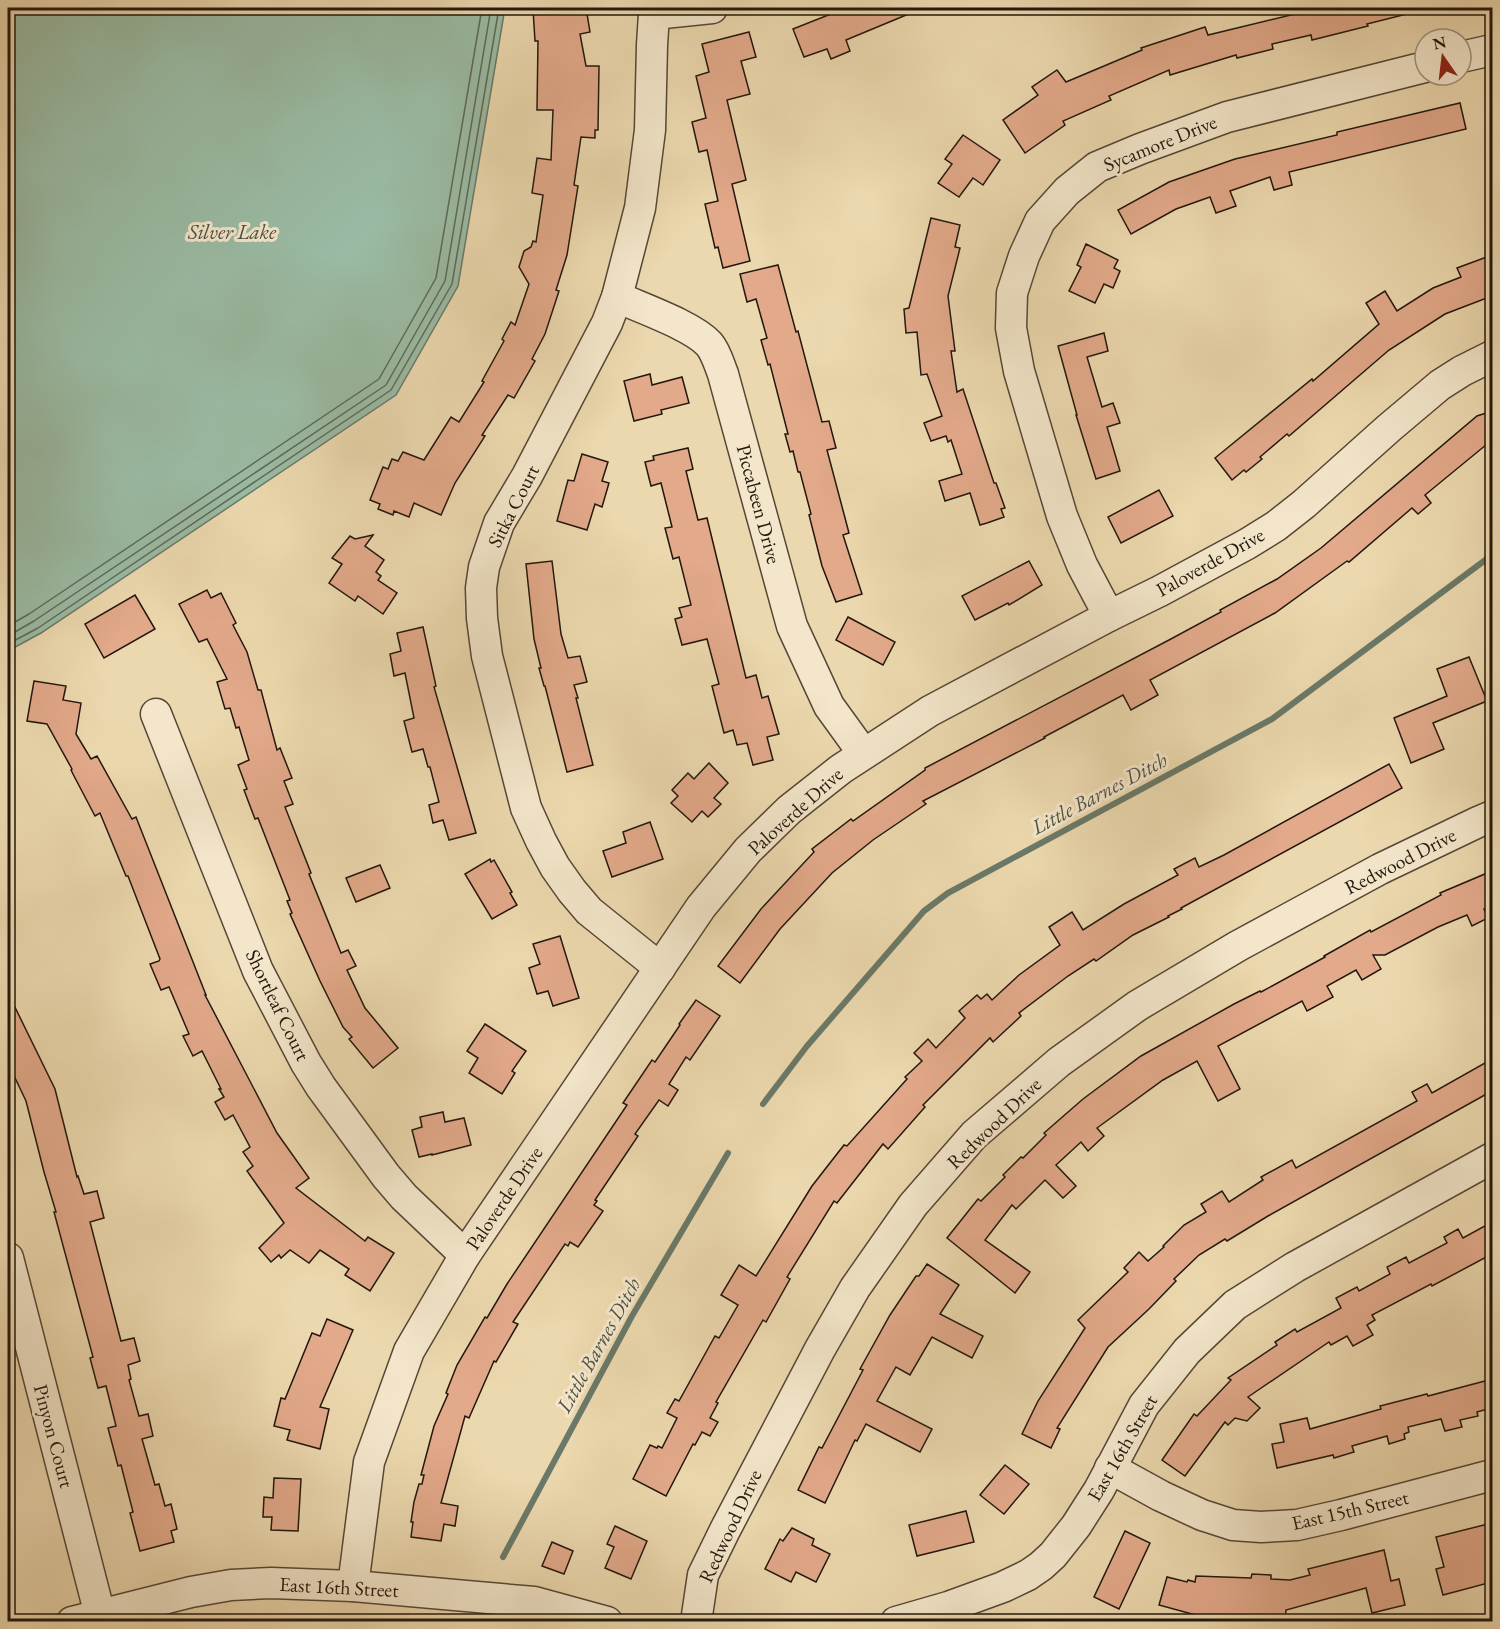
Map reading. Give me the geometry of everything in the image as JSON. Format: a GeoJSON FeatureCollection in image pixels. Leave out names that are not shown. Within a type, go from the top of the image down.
{"type":"FeatureCollection","features":[{"type":"Feature","properties":{"kind":"street"},"geometry":{"type":"LineString","coordinates":[[654,11],[712,8]]}},
{"type":"Feature","properties":{"kind":"street","name":"Sitka Court"},"geometry":{"type":"LineString","coordinates":[[654,11],[650,130],[640,208],[617,297],[607,323],[586,364],[500,523],[484,567],[481,588],[487,656],[526,808],[541,841],[555,867],[589,911],[660,968]]}},
{"type":"Feature","properties":{"kind":"street"},"geometry":{"type":"LineString","coordinates":[[1473,54],[1492,50]]}},
{"type":"Feature","properties":{"kind":"street","name":"Sycamore Drive"},"geometry":{"type":"LineString","coordinates":[[1108,616],[1082,565],[1062,516],[1019,371],[1011,328],[1012,293],[1024,256],[1040,221],[1067,191],[1098,167],[1140,149],[1227,117],[1413,69]]}},
{"type":"Feature","properties":{"kind":"street","name":"Piccabeen Drive"},"geometry":{"type":"LineString","coordinates":[[617,297],[688,329],[702,337],[711,346],[723,374],[792,626],[829,706],[863,753]]}},
{"type":"Feature","properties":{"kind":"street","name":"Paloverde Drive"},"geometry":{"type":"LineString","coordinates":[[353,1586],[369,1462],[409,1351],[465,1255],[701,907],[748,850],[789,810],[863,753],[930,711],[1108,616],[1160,591],[1276,526],[1440,385],[1492,356]]}},
{"type":"Feature","properties":{"kind":"street","name":"Shortleaf Court"},"geometry":{"type":"LineString","coordinates":[[156,714],[258,971],[306,1063],[386,1176],[404,1197],[465,1255]]}},
{"type":"Feature","properties":{"kind":"street","name":"Redwood Drive"},"geometry":{"type":"LineString","coordinates":[[696,1622],[703,1575],[724,1530],[820,1349],[855,1288],[913,1206],[974,1135],[1059,1062],[1137,1006],[1239,946],[1370,875],[1492,816]]}},
{"type":"Feature","properties":{"kind":"street","name":"East 16th Street"},"geometry":{"type":"LineString","coordinates":[[896,1622],[948,1607],[1003,1587],[1041,1566],[1076,1526],[1099,1490],[1144,1405],[1187,1350],[1235,1305],[1295,1267],[1492,1158]]}},
{"type":"Feature","properties":{"kind":"street","name":"Pinyon Court"},"geometry":{"type":"LineString","coordinates":[[8,1258],[86,1618]]}},
{"type":"Feature","properties":{"kind":"street","name":"East 15th Street"},"geometry":{"type":"LineString","coordinates":[[1110,1468],[1202,1515],[1233,1525],[1261,1527],[1297,1525],[1492,1475]]}},
{"type":"Feature","properties":{"kind":"street","name":"East 16th Street"},"geometry":{"type":"LineString","coordinates":[[86,1618],[191,1592],[231,1585],[271,1583],[353,1586],[534,1602],[607,1622]]}},
{"type":"Feature","properties":{"kind":"water","name":"Silver Lake"},"geometry":{"type":"Polygon","coordinates":[[[8,8],[505,8],[458,286],[396,395],[41,633],[8,651],[8,8]]]}},
{"type":"Feature","properties":{"kind":"building"},"geometry":{"type":"Polygon","coordinates":[[[586,8],[590,32],[580,34],[586,66],[599,66],[598,130],[595,130],[595,138],[581,137],[574,185],[578,186],[567,255],[556,290],[559,291],[545,334],[532,359],[535,361],[514,398],[508,395],[482,435],[485,436],[455,483],[441,515],[414,503],[409,517],[394,511],[393,515],[378,509],[380,504],[370,500],[383,467],[388,469],[392,459],[398,461],[403,452],[424,460],[451,417],[459,422],[484,382],[482,381],[504,341],[502,339],[511,322],[515,325],[529,284],[519,267],[524,251],[531,247],[533,241],[536,242],[543,195],[532,193],[537,158],[551,160],[553,110],[537,110],[538,41],[535,41],[533,9],[586,8]]]}},
{"type":"Feature","properties":{"kind":"building"},"geometry":{"type":"Polygon","coordinates":[[[846,8],[923,8],[846,40],[850,51],[831,59],[827,49],[804,57],[793,29],[846,8]]]}},
{"type":"Feature","properties":{"kind":"building"},"geometry":{"type":"Polygon","coordinates":[[[1320,8],[1406,8],[1407,14],[1312,40],[1311,35],[1272,44],[1273,49],[1237,58],[1236,55],[1170,75],[1169,70],[1109,96],[1111,100],[1063,121],[1065,125],[1025,153],[1003,120],[1038,95],[1032,87],[1057,70],[1066,82],[1142,50],[1141,48],[1205,27],[1208,35],[1320,8]]]}},
{"type":"Feature","properties":{"kind":"building"},"geometry":{"type":"Polygon","coordinates":[[[749,32],[756,57],[741,61],[750,94],[727,100],[746,180],[732,184],[750,261],[723,268],[718,247],[715,248],[705,204],[718,201],[707,150],[699,152],[692,122],[706,118],[696,76],[709,72],[702,44],[749,32]]]}},
{"type":"Feature","properties":{"kind":"building"},"geometry":{"type":"Polygon","coordinates":[[[1460,103],[1466,129],[1289,172],[1292,185],[1274,190],[1270,177],[1230,191],[1236,206],[1216,213],[1210,197],[1176,209],[1131,234],[1118,210],[1169,182],[1235,159],[1460,103]]]}},
{"type":"Feature","properties":{"kind":"building"},"geometry":{"type":"Polygon","coordinates":[[[963,135],[1000,160],[983,185],[973,178],[959,197],[938,183],[952,164],[945,159],[963,135]]]}},
{"type":"Feature","properties":{"kind":"building"},"geometry":{"type":"Polygon","coordinates":[[[931,218],[960,225],[955,247],[960,248],[948,296],[955,351],[951,351],[957,392],[963,389],[994,483],[996,483],[1005,508],[1001,509],[1004,517],[980,525],[970,493],[945,501],[939,481],[962,474],[951,440],[948,442],[946,436],[931,441],[924,423],[942,416],[927,374],[921,375],[917,332],[906,333],[904,309],[909,308],[931,218]]]}},
{"type":"Feature","properties":{"kind":"building"},"geometry":{"type":"Polygon","coordinates":[[[1086,244],[1118,260],[1114,268],[1120,271],[1113,288],[1104,284],[1095,303],[1069,291],[1081,267],[1077,265],[1086,244]]]}},
{"type":"Feature","properties":{"kind":"building"},"geometry":{"type":"Polygon","coordinates":[[[1492,255],[1492,296],[1445,314],[1389,350],[1289,436],[1287,434],[1260,457],[1262,459],[1232,480],[1215,458],[1312,379],[1313,381],[1379,324],[1366,303],[1385,291],[1397,311],[1433,288],[1461,277],[1457,268],[1492,255]]]}},
{"type":"Feature","properties":{"kind":"building"},"geometry":{"type":"Polygon","coordinates":[[[778,265],[822,422],[829,421],[836,448],[827,450],[849,533],[843,535],[862,594],[836,602],[822,566],[800,472],[798,472],[793,451],[790,452],[785,434],[788,434],[770,364],[768,365],[761,340],[767,338],[756,299],[747,302],[740,274],[778,265]]]}},
{"type":"Feature","properties":{"kind":"building"},"geometry":{"type":"Polygon","coordinates":[[[1104,333],[1108,351],[1087,357],[1102,407],[1113,403],[1120,423],[1107,427],[1120,471],[1096,479],[1058,346],[1104,333]]]}},
{"type":"Feature","properties":{"kind":"building"},"geometry":{"type":"Polygon","coordinates":[[[650,374],[652,385],[682,377],[689,403],[661,410],[662,414],[634,421],[624,381],[650,374]]]}},
{"type":"Feature","properties":{"kind":"building"},"geometry":{"type":"Polygon","coordinates":[[[1492,411],[1492,440],[1425,495],[1431,503],[1418,514],[1412,508],[1349,562],[1347,561],[1275,613],[1150,680],[1158,695],[1131,710],[1123,695],[923,801],[926,804],[873,840],[832,873],[780,929],[740,983],[718,966],[761,909],[814,852],[812,849],[851,819],[853,821],[925,768],[1169,640],[1277,579],[1321,548],[1477,416],[1492,411]]]}},
{"type":"Feature","properties":{"kind":"building"},"geometry":{"type":"Polygon","coordinates":[[[688,448],[693,469],[686,471],[698,520],[707,518],[746,678],[756,675],[762,698],[768,696],[779,734],[767,737],[773,760],[753,765],[747,743],[737,745],[733,730],[724,733],[712,686],[719,684],[707,639],[682,645],[675,619],[682,617],[679,608],[691,605],[679,557],[673,559],[665,528],[672,527],[661,483],[651,486],[645,462],[654,460],[653,456],[688,448]]]}},
{"type":"Feature","properties":{"kind":"building"},"geometry":{"type":"Polygon","coordinates":[[[582,454],[608,462],[602,481],[609,483],[602,507],[595,504],[587,530],[557,521],[568,480],[574,481],[582,454]]]}},
{"type":"Feature","properties":{"kind":"building"},"geometry":{"type":"Polygon","coordinates":[[[1159,490],[1173,516],[1121,543],[1108,517],[1159,490]]]}},
{"type":"Feature","properties":{"kind":"building"},"geometry":{"type":"Polygon","coordinates":[[[373,535],[365,546],[384,560],[376,572],[381,576],[378,580],[397,593],[383,614],[358,596],[355,601],[329,583],[342,564],[332,558],[350,536],[355,539],[373,535]]]}},
{"type":"Feature","properties":{"kind":"building"},"geometry":{"type":"Polygon","coordinates":[[[552,561],[561,634],[568,658],[580,656],[587,682],[574,685],[593,765],[567,772],[539,668],[541,668],[534,639],[526,564],[552,561]]]}},
{"type":"Feature","properties":{"kind":"building"},"geometry":{"type":"Polygon","coordinates":[[[1029,561],[1042,585],[1009,605],[1008,603],[975,620],[962,596],[1029,561]]]}},
{"type":"Feature","properties":{"kind":"building"},"geometry":{"type":"Polygon","coordinates":[[[207,590],[211,598],[221,593],[236,623],[233,625],[247,652],[258,690],[261,690],[277,750],[280,748],[292,778],[284,781],[293,804],[285,807],[341,953],[348,950],[356,966],[347,970],[365,1008],[398,1048],[373,1068],[349,1039],[352,1037],[343,1027],[290,914],[292,913],[287,901],[290,900],[258,818],[255,819],[244,790],[247,789],[238,765],[249,760],[239,727],[236,728],[230,708],[225,709],[217,682],[227,679],[207,639],[199,642],[179,604],[207,590]]]}},
{"type":"Feature","properties":{"kind":"building"},"geometry":{"type":"Polygon","coordinates":[[[135,595],[155,629],[104,658],[85,624],[135,595]]]}},
{"type":"Feature","properties":{"kind":"building"},"geometry":{"type":"Polygon","coordinates":[[[848,617],[895,642],[883,665],[836,640],[848,617]]]}},
{"type":"Feature","properties":{"kind":"building"},"geometry":{"type":"Polygon","coordinates":[[[423,627],[436,686],[434,687],[476,833],[449,840],[443,820],[433,823],[429,805],[439,802],[423,749],[412,752],[404,721],[414,718],[405,673],[394,676],[390,654],[401,651],[397,633],[423,627]]]}},
{"type":"Feature","properties":{"kind":"building"},"geometry":{"type":"Polygon","coordinates":[[[1469,657],[1487,701],[1433,723],[1444,749],[1411,763],[1394,718],[1447,696],[1437,669],[1469,657]]]}},
{"type":"Feature","properties":{"kind":"building"},"geometry":{"type":"Polygon","coordinates":[[[34,681],[66,686],[63,700],[81,703],[76,734],[91,759],[97,756],[132,819],[136,817],[205,995],[277,1133],[309,1178],[296,1188],[365,1241],[368,1237],[394,1253],[370,1291],[345,1275],[349,1269],[320,1250],[309,1263],[290,1250],[281,1258],[279,1255],[271,1262],[259,1248],[284,1223],[247,1171],[253,1166],[243,1152],[250,1147],[233,1115],[225,1120],[215,1102],[224,1097],[219,1089],[221,1089],[202,1051],[193,1056],[183,1036],[189,1034],[169,987],[161,990],[150,964],[160,959],[128,876],[126,876],[100,813],[95,816],[47,724],[27,721],[34,681]]]}},
{"type":"Feature","properties":{"kind":"building"},"geometry":{"type":"Polygon","coordinates":[[[709,763],[728,783],[714,798],[721,804],[708,817],[702,811],[692,822],[671,803],[678,796],[672,790],[688,773],[694,779],[709,763]]]}},
{"type":"Feature","properties":{"kind":"building"},"geometry":{"type":"Polygon","coordinates":[[[1389,764],[1402,788],[1133,935],[1096,961],[1094,959],[1068,976],[1019,1013],[1021,1016],[993,1042],[990,1038],[923,1105],[925,1107],[888,1149],[883,1144],[837,1203],[834,1201],[787,1277],[790,1279],[766,1322],[763,1320],[716,1402],[718,1403],[710,1418],[718,1422],[710,1436],[702,1432],[695,1445],[693,1444],[666,1496],[633,1479],[650,1445],[662,1448],[677,1418],[667,1413],[675,1399],[679,1401],[715,1336],[719,1338],[738,1305],[721,1295],[739,1265],[756,1276],[812,1186],[844,1145],[847,1146],[907,1079],[905,1077],[922,1061],[914,1053],[928,1039],[936,1048],[965,1018],[959,1011],[977,995],[981,999],[987,994],[992,1000],[1019,975],[1060,945],[1049,927],[1072,912],[1083,930],[1124,904],[1178,875],[1174,869],[1195,858],[1199,867],[1224,855],[1389,764]]]}},
{"type":"Feature","properties":{"kind":"building"},"geometry":{"type":"Polygon","coordinates":[[[650,822],[663,859],[612,877],[603,851],[626,843],[623,832],[650,822]]]}},
{"type":"Feature","properties":{"kind":"building"},"geometry":{"type":"Polygon","coordinates":[[[490,859],[491,862],[494,860],[517,905],[492,919],[465,874],[490,859]]]}},
{"type":"Feature","properties":{"kind":"building"},"geometry":{"type":"Polygon","coordinates":[[[380,865],[390,888],[356,902],[346,878],[380,865]]]}},
{"type":"Feature","properties":{"kind":"building"},"geometry":{"type":"Polygon","coordinates":[[[1492,871],[1492,905],[1484,909],[1488,918],[1472,926],[1467,915],[1438,927],[1385,955],[1373,955],[1381,969],[1362,980],[1356,970],[1327,986],[1333,997],[1307,1011],[1302,1001],[1218,1046],[1240,1089],[1218,1101],[1197,1061],[1163,1080],[1097,1128],[1104,1136],[1088,1151],[1081,1142],[1056,1165],[1076,1186],[1063,1198],[1045,1180],[1016,1209],[1012,1205],[985,1240],[1030,1272],[1015,1293],[947,1238],[978,1199],[981,1201],[1005,1177],[1003,1175],[1046,1135],[1044,1133],[1083,1099],[1141,1056],[1325,957],[1370,930],[1371,932],[1441,895],[1440,893],[1492,871]]]}},
{"type":"Feature","properties":{"kind":"building"},"geometry":{"type":"Polygon","coordinates":[[[560,936],[579,998],[553,1006],[548,991],[537,994],[529,968],[540,964],[533,944],[560,936]]]}},
{"type":"Feature","properties":{"kind":"building"},"geometry":{"type":"Polygon","coordinates":[[[8,993],[55,1089],[77,1177],[84,1194],[97,1191],[104,1218],[90,1222],[121,1341],[134,1338],[140,1361],[128,1365],[131,1379],[129,1380],[139,1416],[148,1414],[153,1436],[142,1439],[155,1485],[159,1484],[165,1506],[171,1504],[177,1529],[171,1531],[174,1542],[140,1551],[121,1465],[118,1466],[108,1428],[116,1426],[106,1386],[98,1388],[90,1358],[93,1357],[26,1101],[8,1063],[8,993]]]}},
{"type":"Feature","properties":{"kind":"building"},"geometry":{"type":"Polygon","coordinates":[[[696,1000],[720,1016],[690,1060],[686,1057],[669,1084],[678,1090],[668,1106],[659,1100],[635,1134],[638,1136],[595,1200],[597,1201],[594,1205],[603,1211],[578,1247],[570,1242],[568,1246],[565,1244],[513,1322],[518,1324],[496,1362],[494,1361],[469,1418],[465,1416],[441,1503],[458,1506],[455,1526],[444,1524],[441,1541],[411,1537],[414,1502],[419,1484],[422,1484],[424,1475],[421,1475],[434,1426],[448,1394],[446,1393],[457,1365],[485,1317],[487,1318],[507,1284],[627,1105],[623,1103],[652,1060],[655,1062],[696,1000]]]}},
{"type":"Feature","properties":{"kind":"building"},"geometry":{"type":"Polygon","coordinates":[[[485,1024],[526,1051],[512,1071],[515,1073],[502,1094],[469,1073],[478,1058],[467,1051],[485,1024]]]}},
{"type":"Feature","properties":{"kind":"building"},"geometry":{"type":"Polygon","coordinates":[[[1492,1059],[1492,1091],[1199,1255],[1174,1279],[1176,1281],[1149,1309],[1108,1347],[1057,1428],[1060,1429],[1051,1448],[1022,1434],[1038,1401],[1085,1328],[1078,1320],[1128,1272],[1124,1268],[1139,1252],[1148,1261],[1184,1225],[1206,1212],[1201,1204],[1222,1191],[1229,1202],[1263,1180],[1261,1177],[1292,1160],[1296,1168],[1417,1101],[1412,1092],[1427,1084],[1432,1093],[1492,1059]]]}},
{"type":"Feature","properties":{"kind":"building"},"geometry":{"type":"Polygon","coordinates":[[[443,1112],[445,1122],[464,1118],[471,1145],[419,1157],[412,1130],[422,1127],[420,1117],[443,1112]]]}},
{"type":"Feature","properties":{"kind":"building"},"geometry":{"type":"Polygon","coordinates":[[[1492,1222],[1492,1254],[1372,1315],[1375,1320],[1367,1325],[1373,1335],[1353,1346],[1347,1336],[1331,1345],[1329,1342],[1248,1397],[1260,1408],[1247,1421],[1235,1418],[1228,1425],[1225,1422],[1185,1476],[1162,1460],[1194,1414],[1197,1416],[1231,1380],[1228,1378],[1277,1345],[1275,1342],[1295,1329],[1297,1332],[1341,1308],[1336,1298],[1357,1287],[1359,1291],[1390,1274],[1387,1267],[1406,1257],[1409,1263],[1447,1243],[1444,1237],[1458,1229],[1463,1238],[1492,1222]]]}},
{"type":"Feature","properties":{"kind":"building"},"geometry":{"type":"Polygon","coordinates":[[[927,1264],[959,1285],[940,1314],[983,1336],[972,1358],[932,1337],[910,1375],[896,1367],[877,1401],[932,1429],[920,1452],[866,1424],[857,1441],[855,1440],[825,1503],[798,1490],[890,1315],[916,1276],[919,1276],[927,1264]]]}},
{"type":"Feature","properties":{"kind":"building"},"geometry":{"type":"Polygon","coordinates":[[[327,1319],[353,1330],[320,1407],[329,1409],[320,1449],[287,1440],[290,1430],[274,1426],[281,1398],[285,1399],[312,1333],[320,1336],[327,1319]]]}},
{"type":"Feature","properties":{"kind":"building"},"geometry":{"type":"Polygon","coordinates":[[[1485,1381],[1491,1408],[1477,1412],[1478,1416],[1460,1420],[1462,1427],[1445,1431],[1441,1419],[1408,1427],[1409,1432],[1404,1434],[1405,1439],[1389,1444],[1387,1436],[1352,1446],[1354,1452],[1334,1458],[1333,1455],[1277,1468],[1272,1444],[1284,1442],[1280,1424],[1307,1418],[1310,1429],[1381,1409],[1380,1406],[1485,1381]]]}},
{"type":"Feature","properties":{"kind":"building"},"geometry":{"type":"Polygon","coordinates":[[[1005,1465],[1029,1484],[1004,1514],[980,1495],[1005,1465]]]}},
{"type":"Feature","properties":{"kind":"building"},"geometry":{"type":"Polygon","coordinates":[[[274,1478],[301,1479],[298,1531],[271,1530],[272,1517],[263,1517],[264,1497],[273,1498],[274,1478]]]}},
{"type":"Feature","properties":{"kind":"building"},"geometry":{"type":"Polygon","coordinates":[[[966,1511],[974,1542],[917,1556],[909,1525],[966,1511]]]}},
{"type":"Feature","properties":{"kind":"building"},"geometry":{"type":"Polygon","coordinates":[[[1492,1523],[1492,1582],[1443,1595],[1436,1569],[1444,1567],[1436,1537],[1492,1523]]]}},
{"type":"Feature","properties":{"kind":"building"},"geometry":{"type":"Polygon","coordinates":[[[615,1526],[647,1541],[631,1579],[605,1568],[614,1547],[607,1544],[615,1526]]]}},
{"type":"Feature","properties":{"kind":"building"},"geometry":{"type":"Polygon","coordinates":[[[792,1528],[814,1539],[812,1545],[830,1554],[816,1582],[796,1572],[791,1582],[765,1569],[780,1539],[783,1541],[792,1528]]]}},
{"type":"Feature","properties":{"kind":"building"},"geometry":{"type":"Polygon","coordinates":[[[1125,1531],[1150,1543],[1119,1609],[1094,1597],[1125,1531]]]}},
{"type":"Feature","properties":{"kind":"building"},"geometry":{"type":"Polygon","coordinates":[[[552,1542],[573,1551],[564,1574],[542,1566],[552,1542]]]}},
{"type":"Feature","properties":{"kind":"building"},"geometry":{"type":"Polygon","coordinates":[[[1384,1550],[1391,1581],[1399,1579],[1405,1605],[1372,1613],[1366,1588],[1286,1610],[1285,1622],[1221,1622],[1159,1605],[1167,1577],[1195,1582],[1196,1576],[1251,1578],[1252,1574],[1271,1575],[1271,1579],[1290,1580],[1310,1575],[1308,1569],[1384,1550]]]}},
{"type":"Feature","properties":{"kind":"waterway","name":"Little Barnes Ditch"},"geometry":{"type":"LineString","coordinates":[[763,1104],[807,1046],[924,911],[948,893],[1272,719],[1492,555]]}},
{"type":"Feature","properties":{"kind":"waterway","name":"Little Barnes Ditch"},"geometry":{"type":"LineString","coordinates":[[503,1557],[632,1316],[728,1153]]}}]}
